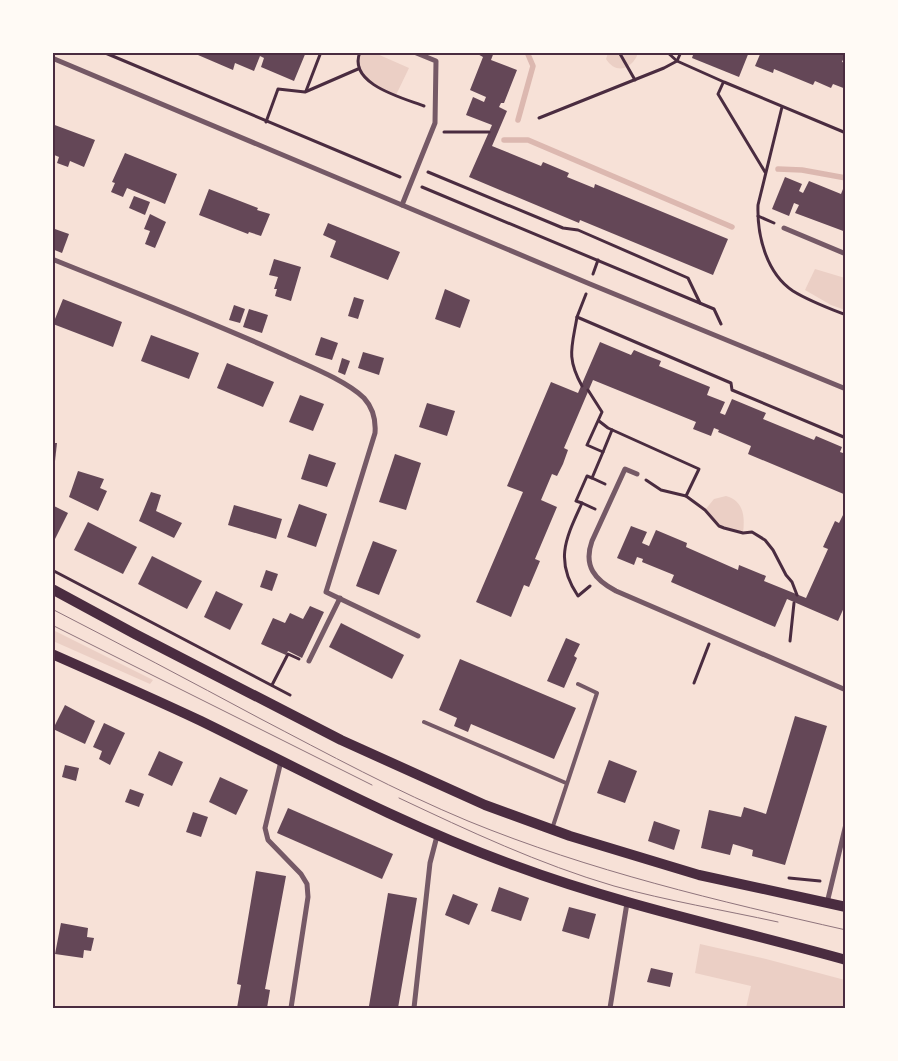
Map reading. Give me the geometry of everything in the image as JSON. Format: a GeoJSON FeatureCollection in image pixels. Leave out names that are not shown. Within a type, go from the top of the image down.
{"type":"FeatureCollection","features":[{"type":"Feature","properties":{"kind":"main road"},"geometry":{"type":"LineString","coordinates":[[52,589],[134,634],[350,744],[485,805],[552,829],[700,875],[846,907]]}},
{"type":"Feature","properties":{"kind":"main road"},"geometry":{"type":"LineString","coordinates":[[52,654],[200,721],[437,836],[516,867],[627,903],[846,960]]}},
{"type":"Feature","properties":{"kind":"street"},"geometry":{"type":"LineString","coordinates":[[402,205],[435,122],[436,61],[414,52]]}},
{"type":"Feature","properties":{"kind":"street"},"geometry":{"type":"LineString","coordinates":[[52,58],[590,284],[846,389]]}},
{"type":"Feature","properties":{"kind":"street"},"geometry":{"type":"LineString","coordinates":[[784,228],[846,254]]}},
{"type":"Feature","properties":{"kind":"street"},"geometry":{"type":"LineString","coordinates":[[52,259],[247,338],[346,385],[365,399],[372,412],[375,433],[326,592],[418,636]]}},
{"type":"Feature","properties":{"kind":"street"},"geometry":{"type":"LineString","coordinates":[[637,474],[625,469],[589,549],[590,565],[598,580],[616,591],[846,690]]}},
{"type":"Feature","properties":{"kind":"street"},"geometry":{"type":"LineString","coordinates":[[309,661],[340,598]]}},
{"type":"Feature","properties":{"kind":"street"},"geometry":{"type":"LineString","coordinates":[[281,761],[265,828],[268,840],[301,874],[307,884],[308,897],[291,1008]]}},
{"type":"Feature","properties":{"kind":"street"},"geometry":{"type":"LineString","coordinates":[[827,904],[846,824]]}},
{"type":"Feature","properties":{"kind":"street"},"geometry":{"type":"LineString","coordinates":[[414,1008],[430,863],[437,836]]}},
{"type":"Feature","properties":{"kind":"street"},"geometry":{"type":"LineString","coordinates":[[610,1008],[627,903]]}},
{"type":"Feature","properties":{"kind":"lane"},"geometry":{"type":"LineString","coordinates":[[552,829],[597,692],[578,684]]}},
{"type":"Feature","properties":{"kind":"lane"},"geometry":{"type":"LineString","coordinates":[[424,722],[566,783]]}},
{"type":"Feature","properties":{"kind":"path"},"geometry":{"type":"LineString","coordinates":[[103,52],[714,309],[728,341]]}},
{"type":"Feature","properties":{"kind":"path"},"geometry":{"type":"LineString","coordinates":[[305,92],[322,52]]}},
{"type":"Feature","properties":{"kind":"path"},"geometry":{"type":"LineString","coordinates":[[360,52],[358,69],[363,77],[372,84],[435,111]]}},
{"type":"Feature","properties":{"kind":"path"},"geometry":{"type":"LineString","coordinates":[[619,52],[635,80]]}},
{"type":"Feature","properties":{"kind":"path"},"geometry":{"type":"LineString","coordinates":[[667,52],[677,61],[846,133]]}},
{"type":"Feature","properties":{"kind":"path"},"geometry":{"type":"LineString","coordinates":[[539,118],[635,80],[677,61],[681,52]]}},
{"type":"Feature","properties":{"kind":"path"},"geometry":{"type":"LineString","coordinates":[[266,122],[278,89],[305,92],[358,69]]}},
{"type":"Feature","properties":{"kind":"path"},"geometry":{"type":"LineString","coordinates":[[724,82],[718,94],[766,173]]}},
{"type":"Feature","properties":{"kind":"path"},"geometry":{"type":"LineString","coordinates":[[782,107],[758,205],[760,233],[767,256],[774,270],[793,291],[846,315]]}},
{"type":"Feature","properties":{"kind":"path"},"geometry":{"type":"LineString","coordinates":[[431,132],[489,132]]}},
{"type":"Feature","properties":{"kind":"path"},"geometry":{"type":"LineString","coordinates":[[417,167],[562,228],[578,230],[688,278],[701,303]]}},
{"type":"Feature","properties":{"kind":"path"},"geometry":{"type":"LineString","coordinates":[[758,216],[784,228]]}},
{"type":"Feature","properties":{"kind":"path"},"geometry":{"type":"LineString","coordinates":[[582,386],[572,366],[571,357],[578,317],[590,284]]}},
{"type":"Feature","properties":{"kind":"path"},"geometry":{"type":"LineString","coordinates":[[578,317],[731,383],[732,390],[846,438]]}},
{"type":"Feature","properties":{"kind":"path"},"geometry":{"type":"LineString","coordinates":[[588,390],[602,412],[587,445],[603,452]]}},
{"type":"Feature","properties":{"kind":"path"},"geometry":{"type":"LineString","coordinates":[[598,421],[612,430],[699,469],[686,496]]}},
{"type":"Feature","properties":{"kind":"path"},"geometry":{"type":"LineString","coordinates":[[598,580],[578,596],[566,571],[565,542],[582,503],[576,501],[587,476],[592,478],[612,430]]}},
{"type":"Feature","properties":{"kind":"path"},"geometry":{"type":"LineString","coordinates":[[637,474],[661,490],[686,496],[705,510],[719,526],[737,532],[752,532],[765,540],[773,550],[786,576],[792,582],[797,594]]}},
{"type":"Feature","properties":{"kind":"path"},"geometry":{"type":"LineString","coordinates":[[52,570],[297,699]]}},
{"type":"Feature","properties":{"kind":"path"},"geometry":{"type":"LineString","coordinates":[[790,641],[794,603]]}},
{"type":"Feature","properties":{"kind":"path"},"geometry":{"type":"LineString","coordinates":[[694,683],[714,633]]}},
{"type":"Feature","properties":{"kind":"path"},"geometry":{"type":"LineString","coordinates":[[272,685],[288,654],[308,664],[309,661]]}},
{"type":"Feature","properties":{"kind":"path"},"geometry":{"type":"LineString","coordinates":[[788,878],[832,882]]}},
{"type":"Feature","properties":{"kind":"shaded area"},"geometry":{"type":"Polygon","coordinates":[[[360,52],[375,53],[409,68],[396,95],[368,82],[364,78],[358,66],[360,52]]]}},
{"type":"Feature","properties":{"kind":"shaded area"},"geometry":{"type":"Polygon","coordinates":[[[608,53],[636,53],[637,56],[630,65],[618,68],[610,64],[606,59],[608,53]]]}},
{"type":"Feature","properties":{"kind":"shaded area"},"geometry":{"type":"Polygon","coordinates":[[[815,269],[845,278],[845,310],[831,305],[805,290],[815,269]]]}},
{"type":"Feature","properties":{"kind":"shaded area"},"geometry":{"type":"Polygon","coordinates":[[[726,496],[737,502],[742,510],[744,521],[743,533],[724,528],[705,510],[714,499],[726,496]]]}},
{"type":"Feature","properties":{"kind":"shaded area"},"geometry":{"type":"Polygon","coordinates":[[[53,630],[153,680],[150,684],[53,641],[53,630]]]}},
{"type":"Feature","properties":{"kind":"shaded area"},"geometry":{"type":"Polygon","coordinates":[[[700,944],[845,980],[845,1008],[746,1008],[751,986],[695,973],[700,944]]]}},
{"type":"Feature","properties":{"kind":"building"},"geometry":{"type":"Polygon","coordinates":[[[191,52],[306,52],[294,81],[261,67],[264,58],[260,56],[254,71],[235,63],[233,70],[191,52]]]}},
{"type":"Feature","properties":{"kind":"building"},"geometry":{"type":"Polygon","coordinates":[[[474,52],[494,52],[491,60],[517,70],[504,103],[501,103],[499,107],[507,111],[492,146],[541,166],[543,162],[569,173],[567,177],[594,188],[595,184],[728,239],[713,275],[580,220],[579,223],[469,177],[492,125],[466,115],[473,97],[484,102],[486,97],[470,90],[483,57],[474,52]]]}},
{"type":"Feature","properties":{"kind":"building"},"geometry":{"type":"Polygon","coordinates":[[[694,52],[749,52],[739,77],[692,58],[694,52]]]}},
{"type":"Feature","properties":{"kind":"building"},"geometry":{"type":"Polygon","coordinates":[[[761,52],[839,52],[845,55],[842,62],[846,63],[846,89],[833,84],[831,88],[815,81],[813,85],[774,69],[773,73],[755,66],[761,52]]]}},
{"type":"Feature","properties":{"kind":"building"},"geometry":{"type":"Polygon","coordinates":[[[52,124],[95,140],[84,167],[70,161],[68,167],[57,163],[59,157],[52,154],[52,124]]]}},
{"type":"Feature","properties":{"kind":"building"},"geometry":{"type":"Polygon","coordinates":[[[125,153],[177,174],[165,204],[127,188],[123,197],[111,192],[115,183],[112,182],[125,153]]]}},
{"type":"Feature","properties":{"kind":"building"},"geometry":{"type":"Polygon","coordinates":[[[785,177],[802,184],[799,191],[803,193],[809,181],[841,194],[843,189],[846,190],[846,232],[795,213],[799,205],[794,203],[789,216],[772,209],[785,177]]]}},
{"type":"Feature","properties":{"kind":"building"},"geometry":{"type":"Polygon","coordinates":[[[209,189],[270,214],[261,236],[249,232],[248,234],[199,215],[209,189]]]}},
{"type":"Feature","properties":{"kind":"building"},"geometry":{"type":"Polygon","coordinates":[[[134,196],[150,202],[145,215],[129,208],[134,196]]]}},
{"type":"Feature","properties":{"kind":"building"},"geometry":{"type":"Polygon","coordinates":[[[150,214],[166,222],[155,248],[145,244],[150,231],[144,229],[150,214]]]}},
{"type":"Feature","properties":{"kind":"building"},"geometry":{"type":"Polygon","coordinates":[[[328,223],[400,252],[388,280],[330,257],[336,241],[323,235],[328,223]]]}},
{"type":"Feature","properties":{"kind":"building"},"geometry":{"type":"Polygon","coordinates":[[[52,228],[69,234],[62,253],[52,249],[52,228]]]}},
{"type":"Feature","properties":{"kind":"building"},"geometry":{"type":"Polygon","coordinates":[[[274,259],[301,267],[291,301],[275,296],[277,289],[274,289],[278,277],[269,275],[274,259]]]}},
{"type":"Feature","properties":{"kind":"building"},"geometry":{"type":"Polygon","coordinates":[[[445,289],[470,300],[460,328],[435,319],[445,289]]]}},
{"type":"Feature","properties":{"kind":"building"},"geometry":{"type":"Polygon","coordinates":[[[354,297],[364,300],[358,319],[348,316],[354,297]]]}},
{"type":"Feature","properties":{"kind":"building"},"geometry":{"type":"Polygon","coordinates":[[[63,299],[122,322],[113,347],[53,324],[63,299]]]}},
{"type":"Feature","properties":{"kind":"building"},"geometry":{"type":"Polygon","coordinates":[[[234,305],[245,309],[240,323],[229,320],[234,305]]]}},
{"type":"Feature","properties":{"kind":"building"},"geometry":{"type":"Polygon","coordinates":[[[249,309],[268,315],[262,333],[243,327],[249,309]]]}},
{"type":"Feature","properties":{"kind":"building"},"geometry":{"type":"Polygon","coordinates":[[[151,335],[199,353],[189,379],[141,361],[151,335]]]}},
{"type":"Feature","properties":{"kind":"building"},"geometry":{"type":"Polygon","coordinates":[[[321,337],[338,343],[332,360],[315,355],[321,337]]]}},
{"type":"Feature","properties":{"kind":"building"},"geometry":{"type":"Polygon","coordinates":[[[600,342],[631,355],[634,350],[661,361],[659,366],[710,387],[707,395],[725,402],[720,413],[725,415],[732,399],[766,413],[763,419],[814,440],[816,436],[842,447],[840,452],[846,454],[846,495],[748,454],[751,446],[718,432],[719,430],[714,428],[711,436],[693,429],[696,422],[593,380],[564,448],[568,450],[563,464],[557,476],[552,474],[541,500],[557,507],[535,559],[540,561],[529,587],[524,585],[511,617],[476,602],[523,492],[507,486],[551,382],[578,393],[600,342]]]}},
{"type":"Feature","properties":{"kind":"building"},"geometry":{"type":"Polygon","coordinates":[[[363,352],[384,358],[379,375],[358,368],[363,352]]]}},
{"type":"Feature","properties":{"kind":"building"},"geometry":{"type":"Polygon","coordinates":[[[342,358],[350,361],[345,375],[338,372],[342,358]]]}},
{"type":"Feature","properties":{"kind":"building"},"geometry":{"type":"Polygon","coordinates":[[[227,363],[274,382],[263,407],[217,388],[227,363]]]}},
{"type":"Feature","properties":{"kind":"building"},"geometry":{"type":"Polygon","coordinates":[[[300,395],[324,404],[313,431],[289,422],[300,395]]]}},
{"type":"Feature","properties":{"kind":"building"},"geometry":{"type":"Polygon","coordinates":[[[427,403],[455,411],[447,436],[419,427],[427,403]]]}},
{"type":"Feature","properties":{"kind":"building"},"geometry":{"type":"Polygon","coordinates":[[[52,443],[57,443],[55,461],[52,461],[52,443]]]}},
{"type":"Feature","properties":{"kind":"building"},"geometry":{"type":"Polygon","coordinates":[[[309,454],[336,463],[327,487],[301,479],[309,454]]]}},
{"type":"Feature","properties":{"kind":"building"},"geometry":{"type":"Polygon","coordinates":[[[395,454],[421,463],[406,510],[379,502],[395,454]]]}},
{"type":"Feature","properties":{"kind":"building"},"geometry":{"type":"Polygon","coordinates":[[[78,471],[104,479],[100,488],[107,491],[98,511],[69,497],[78,471]]]}},
{"type":"Feature","properties":{"kind":"building"},"geometry":{"type":"Polygon","coordinates":[[[151,492],[161,495],[156,511],[182,523],[174,538],[139,521],[151,492]]]}},
{"type":"Feature","properties":{"kind":"building"},"geometry":{"type":"Polygon","coordinates":[[[299,504],[327,514],[316,547],[287,537],[299,504]]]}},
{"type":"Feature","properties":{"kind":"building"},"geometry":{"type":"Polygon","coordinates":[[[52,505],[68,513],[54,541],[52,540],[52,505]]]}},
{"type":"Feature","properties":{"kind":"building"},"geometry":{"type":"Polygon","coordinates":[[[234,505],[282,519],[276,539],[228,525],[234,505]]]}},
{"type":"Feature","properties":{"kind":"building"},"geometry":{"type":"Polygon","coordinates":[[[846,509],[846,603],[838,621],[787,599],[775,627],[671,582],[674,575],[642,562],[643,559],[637,557],[634,565],[617,558],[631,526],[647,532],[642,543],[649,546],[656,530],[687,543],[686,547],[738,570],[739,565],[766,576],[764,581],[806,598],[828,549],[823,547],[835,521],[839,523],[846,509]]]}},
{"type":"Feature","properties":{"kind":"building"},"geometry":{"type":"Polygon","coordinates":[[[88,522],[137,547],[123,574],[74,550],[88,522]]]}},
{"type":"Feature","properties":{"kind":"building"},"geometry":{"type":"Polygon","coordinates":[[[373,541],[397,550],[379,595],[356,586],[373,541]]]}},
{"type":"Feature","properties":{"kind":"building"},"geometry":{"type":"Polygon","coordinates":[[[152,556],[202,581],[187,609],[138,584],[152,556]]]}},
{"type":"Feature","properties":{"kind":"building"},"geometry":{"type":"Polygon","coordinates":[[[266,570],[278,574],[272,591],[260,587],[266,570]]]}},
{"type":"Feature","properties":{"kind":"building"},"geometry":{"type":"Polygon","coordinates":[[[216,591],[243,604],[230,630],[204,617],[216,591]]]}},
{"type":"Feature","properties":{"kind":"building"},"geometry":{"type":"Polygon","coordinates":[[[310,606],[324,612],[302,658],[288,651],[286,655],[261,644],[273,618],[285,623],[290,613],[303,619],[310,606]]]}},
{"type":"Feature","properties":{"kind":"building"},"geometry":{"type":"Polygon","coordinates":[[[341,623],[404,655],[392,679],[329,647],[341,623]]]}},
{"type":"Feature","properties":{"kind":"building"},"geometry":{"type":"Polygon","coordinates":[[[566,638],[580,644],[574,656],[577,658],[564,688],[547,681],[566,638]]]}},
{"type":"Feature","properties":{"kind":"building"},"geometry":{"type":"Polygon","coordinates":[[[460,659],[576,708],[554,759],[471,724],[468,732],[454,726],[457,718],[439,710],[460,659]]]}},
{"type":"Feature","properties":{"kind":"building"},"geometry":{"type":"Polygon","coordinates":[[[65,705],[95,721],[85,744],[53,729],[65,705]]]}},
{"type":"Feature","properties":{"kind":"building"},"geometry":{"type":"Polygon","coordinates":[[[795,716],[827,726],[785,865],[752,856],[753,850],[733,844],[730,855],[701,848],[709,810],[741,817],[744,807],[766,814],[795,716]]]}},
{"type":"Feature","properties":{"kind":"building"},"geometry":{"type":"Polygon","coordinates":[[[104,723],[125,733],[110,765],[99,759],[102,751],[93,747],[104,723]]]}},
{"type":"Feature","properties":{"kind":"building"},"geometry":{"type":"Polygon","coordinates":[[[159,751],[183,762],[172,786],[148,775],[159,751]]]}},
{"type":"Feature","properties":{"kind":"building"},"geometry":{"type":"Polygon","coordinates":[[[609,760],[637,771],[625,803],[597,793],[609,760]]]}},
{"type":"Feature","properties":{"kind":"building"},"geometry":{"type":"Polygon","coordinates":[[[65,765],[79,768],[76,781],[62,777],[65,765]]]}},
{"type":"Feature","properties":{"kind":"building"},"geometry":{"type":"Polygon","coordinates":[[[220,777],[248,790],[236,815],[209,802],[220,777]]]}},
{"type":"Feature","properties":{"kind":"building"},"geometry":{"type":"Polygon","coordinates":[[[130,789],[144,794],[139,807],[125,802],[130,789]]]}},
{"type":"Feature","properties":{"kind":"building"},"geometry":{"type":"Polygon","coordinates":[[[288,808],[393,854],[382,879],[277,833],[288,808]]]}},
{"type":"Feature","properties":{"kind":"building"},"geometry":{"type":"Polygon","coordinates":[[[193,812],[208,817],[201,837],[186,832],[193,812]]]}},
{"type":"Feature","properties":{"kind":"building"},"geometry":{"type":"Polygon","coordinates":[[[654,821],[680,830],[674,850],[648,841],[654,821]]]}},
{"type":"Feature","properties":{"kind":"building"},"geometry":{"type":"Polygon","coordinates":[[[256,871],[286,876],[265,989],[270,990],[267,1008],[237,1008],[241,985],[237,984],[256,871]]]}},
{"type":"Feature","properties":{"kind":"building"},"geometry":{"type":"Polygon","coordinates":[[[499,887],[529,898],[521,921],[491,911],[499,887]]]}},
{"type":"Feature","properties":{"kind":"building"},"geometry":{"type":"Polygon","coordinates":[[[388,893],[417,898],[398,1008],[364,1008],[364,1006],[369,1006],[388,893]]]}},
{"type":"Feature","properties":{"kind":"building"},"geometry":{"type":"Polygon","coordinates":[[[453,894],[478,904],[469,925],[445,915],[453,894]]]}},
{"type":"Feature","properties":{"kind":"building"},"geometry":{"type":"Polygon","coordinates":[[[569,907],[596,914],[589,939],[562,931],[569,907]]]}},
{"type":"Feature","properties":{"kind":"building"},"geometry":{"type":"Polygon","coordinates":[[[61,923],[88,928],[87,937],[94,938],[91,951],[84,950],[83,958],[55,954],[61,923]]]}},
{"type":"Feature","properties":{"kind":"building"},"geometry":{"type":"Polygon","coordinates":[[[651,968],[673,973],[670,987],[647,982],[651,968]]]}},
{"type":"Feature","properties":{"kind":"waterway"},"geometry":{"type":"LineString","coordinates":[[518,120],[533,66],[527,52]]}},
{"type":"Feature","properties":{"kind":"waterway"},"geometry":{"type":"LineString","coordinates":[[504,140],[528,140],[732,227]]}},
{"type":"Feature","properties":{"kind":"waterway"},"geometry":{"type":"LineString","coordinates":[[778,169],[802,170],[846,178]]}},
{"type":"Feature","properties":{"kind":"tram line"},"geometry":{"type":"LineString","coordinates":[[52,609],[362,772],[468,821],[514,839],[607,870],[702,896],[846,930]]}},
{"type":"Feature","properties":{"kind":"tram line"},"geometry":{"type":"LineString","coordinates":[[52,625],[372,785]]}},
{"type":"Feature","properties":{"kind":"tram line"},"geometry":{"type":"LineString","coordinates":[[399,798],[505,846],[586,877],[655,896],[778,922]]}}]}
